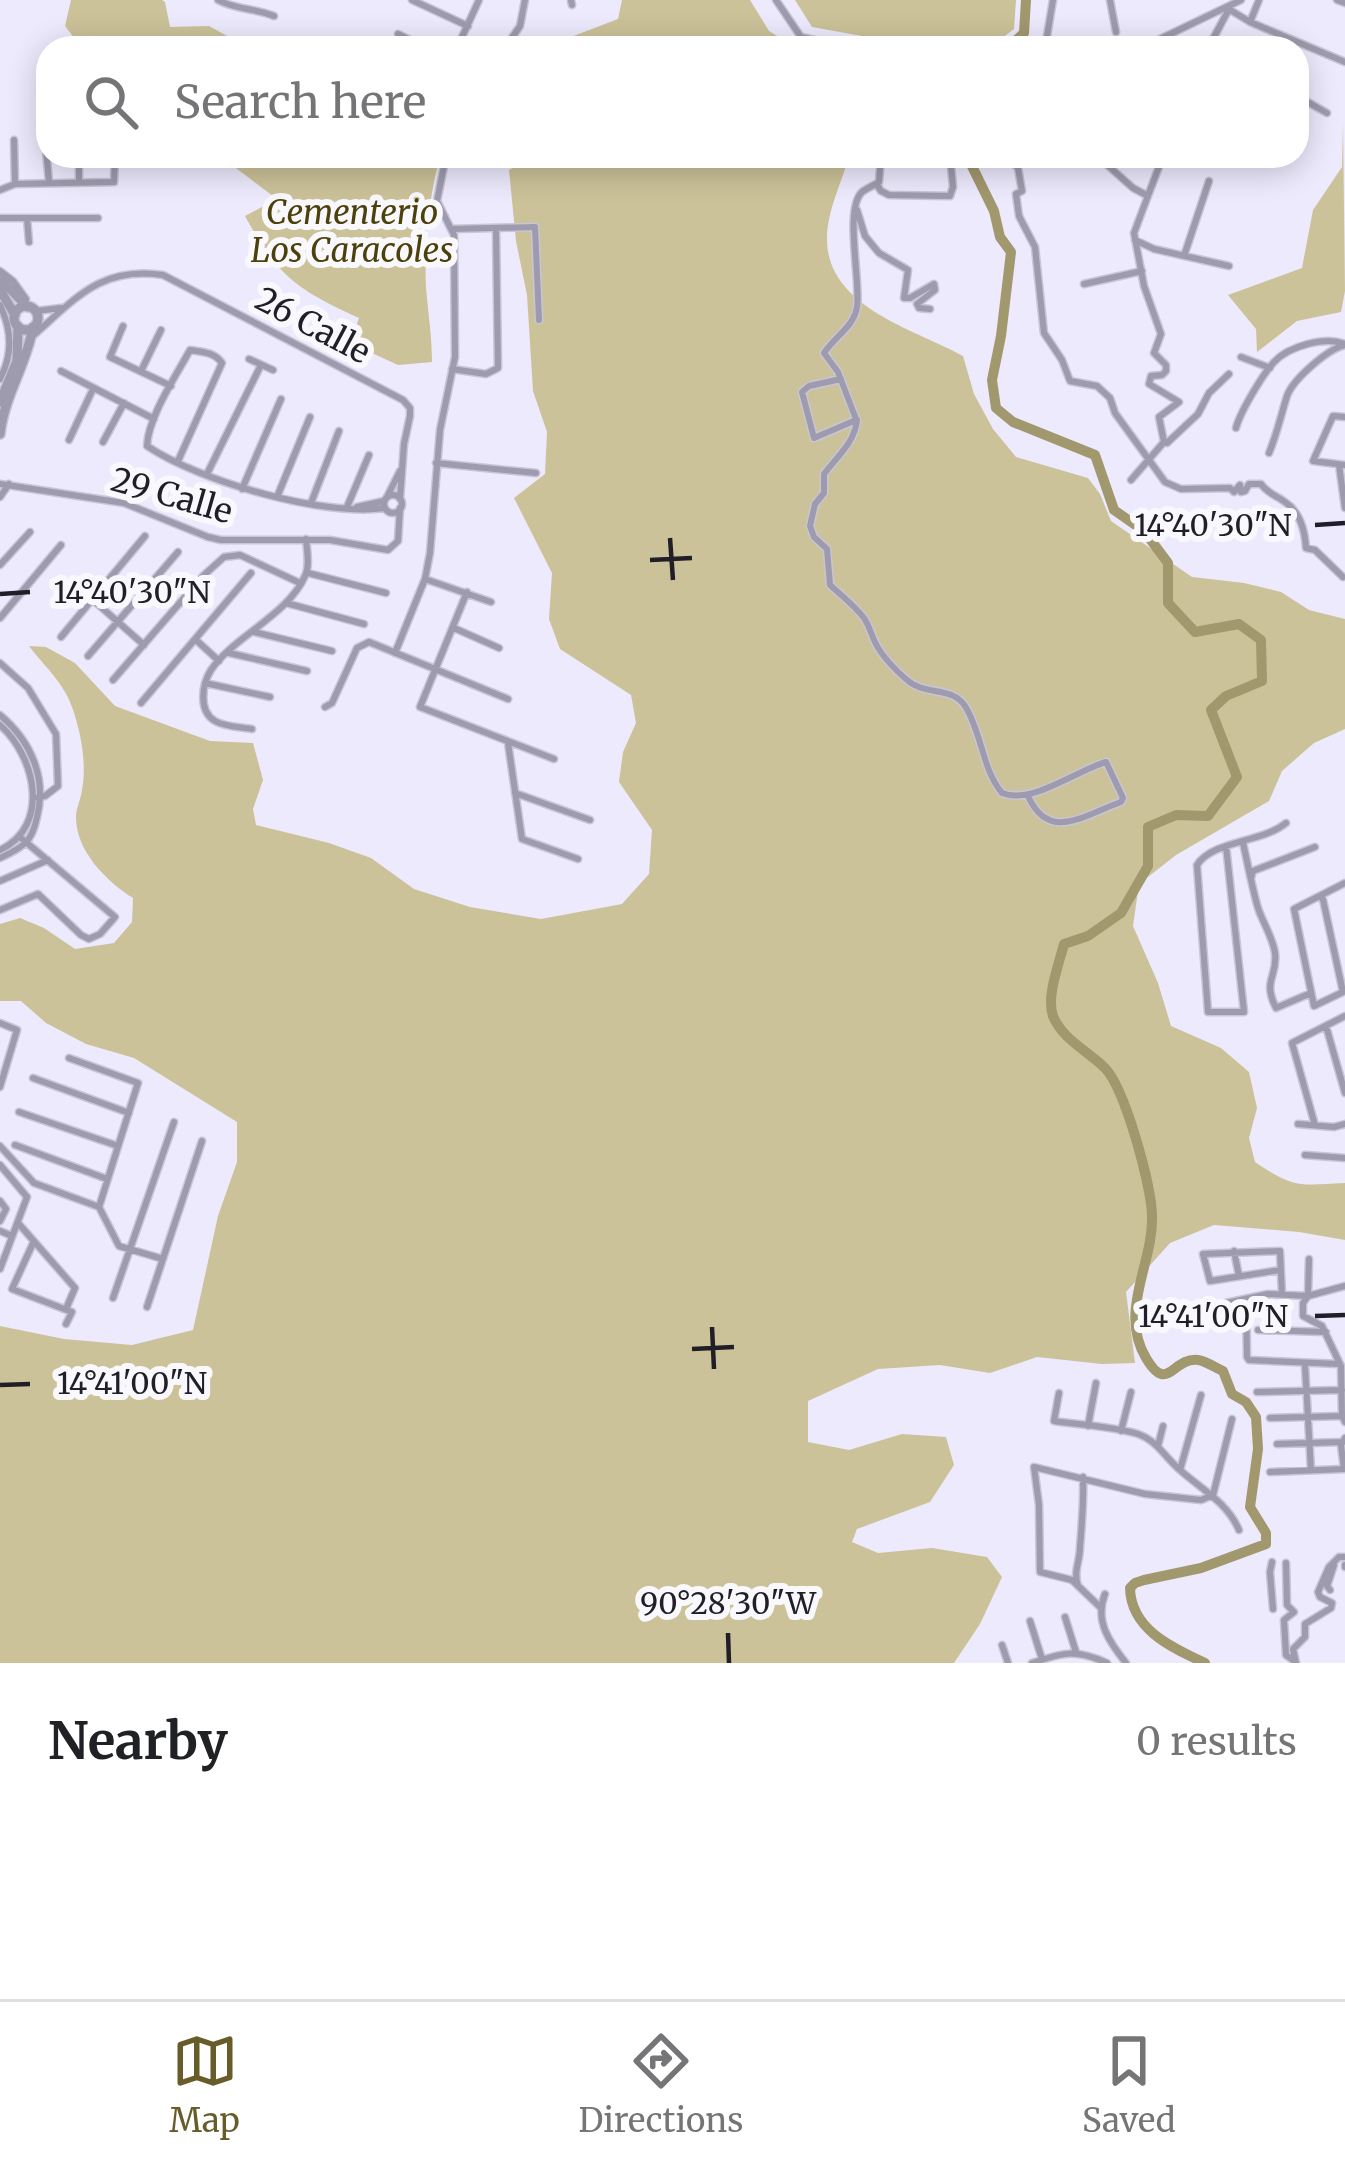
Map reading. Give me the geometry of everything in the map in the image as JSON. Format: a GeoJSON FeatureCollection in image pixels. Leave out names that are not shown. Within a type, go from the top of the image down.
{"type":"FeatureCollection","features":[{"type":"Feature","properties":{"kind":"street"},"geometry":{"type":"LineString","coordinates":[[218,0],[232,8],[274,16]]}},
{"type":"Feature","properties":{"kind":"street"},"geometry":{"type":"LineString","coordinates":[[412,0],[468,26]]}},
{"type":"Feature","properties":{"kind":"street"},"geometry":{"type":"LineString","coordinates":[[463,36],[479,0]]}},
{"type":"Feature","properties":{"kind":"street"},"geometry":{"type":"LineString","coordinates":[[513,36],[526,0]]}},
{"type":"Feature","properties":{"kind":"street"},"geometry":{"type":"LineString","coordinates":[[776,0],[800,36]]}},
{"type":"Feature","properties":{"kind":"street"},"geometry":{"type":"LineString","coordinates":[[1048,36],[1053,0]]}},
{"type":"Feature","properties":{"kind":"street"},"geometry":{"type":"LineString","coordinates":[[1110,0],[1116,32]]}},
{"type":"Feature","properties":{"kind":"street"},"geometry":{"type":"LineString","coordinates":[[1167,36],[1241,0]]}},
{"type":"Feature","properties":{"kind":"street"},"geometry":{"type":"LineString","coordinates":[[1250,22],[1259,0]]}},
{"type":"Feature","properties":{"kind":"street"},"geometry":{"type":"LineString","coordinates":[[1227,9],[1283,36]]}},
{"type":"Feature","properties":{"kind":"street"},"geometry":{"type":"LineString","coordinates":[[1214,36],[1227,9]]}},
{"type":"Feature","properties":{"kind":"street"},"geometry":{"type":"LineString","coordinates":[[398,34],[402,36]]}},
{"type":"Feature","properties":{"kind":"street"},"geometry":{"type":"LineString","coordinates":[[1309,47],[1345,62]]}},
{"type":"Feature","properties":{"kind":"street"},"geometry":{"type":"LineString","coordinates":[[1309,102],[1327,112]]}},
{"type":"Feature","properties":{"kind":"street"},"geometry":{"type":"LineString","coordinates":[[14,140],[15,184]]}},
{"type":"Feature","properties":{"kind":"street"},"geometry":{"type":"LineString","coordinates":[[48,168],[49,183]]}},
{"type":"Feature","properties":{"kind":"street"},"geometry":{"type":"LineString","coordinates":[[80,168],[80,183]]}},
{"type":"Feature","properties":{"kind":"street"},"geometry":{"type":"LineString","coordinates":[[0,190],[15,184],[114,182],[115,168]]}},
{"type":"Feature","properties":{"kind":"street"},"geometry":{"type":"LineString","coordinates":[[395,653],[425,579],[436,463],[455,346],[452,229],[437,201],[444,168]]}},
{"type":"Feature","properties":{"kind":"street"},"geometry":{"type":"LineString","coordinates":[[880,168],[877,185],[889,195],[950,196],[951,168]]}},
{"type":"Feature","properties":{"kind":"street"},"geometry":{"type":"LineString","coordinates":[[1018,168],[1019,215],[1035,247],[1046,339],[1062,360],[1070,382],[1097,386],[1110,398],[1115,413],[1165,482],[1181,489],[1230,488],[1234,492],[1240,485],[1241,492],[1249,484],[1261,484],[1266,492],[1282,499],[1298,515],[1306,548],[1315,550],[1343,578]]}},
{"type":"Feature","properties":{"kind":"street"},"geometry":{"type":"LineString","coordinates":[[1114,168],[1148,196]]}},
{"type":"Feature","properties":{"kind":"street"},"geometry":{"type":"LineString","coordinates":[[1158,168],[1134,239],[1161,334],[1154,353],[1166,365],[1162,375],[1148,379],[1149,384],[1179,402],[1159,416],[1164,442]]}},
{"type":"Feature","properties":{"kind":"street"},"geometry":{"type":"LineString","coordinates":[[1184,256],[1209,181]]}},
{"type":"Feature","properties":{"kind":"street"},"geometry":{"type":"LineString","coordinates":[[877,185],[860,194],[856,206],[857,309],[847,329],[824,352],[841,379],[857,420],[856,430],[825,472],[824,493],[815,504],[810,526],[827,548],[829,583],[862,616],[877,646],[922,690],[950,693],[961,700],[997,788],[1008,796],[1028,796],[1106,762],[1123,798],[1061,824],[1045,820],[1028,796]]}},
{"type":"Feature","properties":{"kind":"street"},"geometry":{"type":"LineString","coordinates":[[856,206],[865,236],[879,253],[908,270],[904,298],[934,284],[935,290],[917,304],[930,309]]}},
{"type":"Feature","properties":{"kind":"street"},"geometry":{"type":"LineString","coordinates":[[0,218],[98,218]]}},
{"type":"Feature","properties":{"kind":"street"},"geometry":{"type":"LineString","coordinates":[[27,218],[29,242]]}},
{"type":"Feature","properties":{"kind":"street"},"geometry":{"type":"LineString","coordinates":[[452,229],[537,230],[539,320]]}},
{"type":"Feature","properties":{"kind":"street"},"geometry":{"type":"LineString","coordinates":[[452,369],[486,374],[498,368],[496,229]]}},
{"type":"Feature","properties":{"kind":"street"},"geometry":{"type":"LineString","coordinates":[[1134,239],[1154,249],[1229,266]]}},
{"type":"Feature","properties":{"kind":"street"},"geometry":{"type":"LineString","coordinates":[[1084,284],[1142,271]]}},
{"type":"Feature","properties":{"kind":"street","name":"26 Calle"},"geometry":{"type":"LineString","coordinates":[[34,329],[89,288],[124,273],[163,275],[403,400],[410,416],[402,468]]}},
{"type":"Feature","properties":{"kind":"street"},"geometry":{"type":"LineString","coordinates":[[0,275],[31,308],[34,329],[3,413],[0,434]]}},
{"type":"Feature","properties":{"kind":"street"},"geometry":{"type":"LineString","coordinates":[[0,290],[16,321],[26,330],[34,329]]}},
{"type":"Feature","properties":{"kind":"street","name":"26 Calle"},"geometry":{"type":"LineString","coordinates":[[31,308],[58,310],[70,304]]}},
{"type":"Feature","properties":{"kind":"street"},"geometry":{"type":"LineString","coordinates":[[0,305],[11,339],[0,379]]}},
{"type":"Feature","properties":{"kind":"street"},"geometry":{"type":"LineString","coordinates":[[0,402],[17,361],[20,308],[31,308]]}},
{"type":"Feature","properties":{"kind":"street"},"geometry":{"type":"LineString","coordinates":[[123,326],[110,357],[171,386]]}},
{"type":"Feature","properties":{"kind":"street"},"geometry":{"type":"LineString","coordinates":[[141,371],[161,330]]}},
{"type":"Feature","properties":{"kind":"street"},"geometry":{"type":"LineString","coordinates":[[1236,428],[1239,415],[1276,359],[1323,340],[1345,345]]}},
{"type":"Feature","properties":{"kind":"street"},"geometry":{"type":"LineString","coordinates":[[1270,453],[1288,391],[1331,348],[1345,345]]}},
{"type":"Feature","properties":{"kind":"street"},"geometry":{"type":"LineString","coordinates":[[178,461],[222,364],[216,356],[190,350],[154,419],[147,446],[178,461],[242,489],[277,497],[350,507],[386,504],[394,495],[400,499]]}},
{"type":"Feature","properties":{"kind":"street"},"geometry":{"type":"LineString","coordinates":[[1241,357],[1270,368]]}},
{"type":"Feature","properties":{"kind":"street"},"geometry":{"type":"LineString","coordinates":[[249,359],[273,370]]}},
{"type":"Feature","properties":{"kind":"street"},"geometry":{"type":"LineString","coordinates":[[207,474],[261,365]]}},
{"type":"Feature","properties":{"kind":"street"},"geometry":{"type":"LineString","coordinates":[[61,370],[154,419]]}},
{"type":"Feature","properties":{"kind":"street"},"geometry":{"type":"LineString","coordinates":[[1131,481],[1164,442],[1198,414],[1229,374]]}},
{"type":"Feature","properties":{"kind":"street"},"geometry":{"type":"LineString","coordinates":[[841,379],[802,392],[814,438],[857,420]]}},
{"type":"Feature","properties":{"kind":"street"},"geometry":{"type":"LineString","coordinates":[[69,440],[94,388]]}},
{"type":"Feature","properties":{"kind":"street"},"geometry":{"type":"LineString","coordinates":[[242,489],[280,399]]}},
{"type":"Feature","properties":{"kind":"street"},"geometry":{"type":"LineString","coordinates":[[104,442],[124,403]]}},
{"type":"Feature","properties":{"kind":"street"},"geometry":{"type":"LineString","coordinates":[[1345,417],[1333,416],[1313,461],[1342,465],[1345,508]]}},
{"type":"Feature","properties":{"kind":"street"},"geometry":{"type":"LineString","coordinates":[[277,497],[310,417]]}},
{"type":"Feature","properties":{"kind":"street"},"geometry":{"type":"LineString","coordinates":[[310,503],[339,431]]}},
{"type":"Feature","properties":{"kind":"street"},"geometry":{"type":"LineString","coordinates":[[350,507],[369,455]]}},
{"type":"Feature","properties":{"kind":"street"},"geometry":{"type":"LineString","coordinates":[[436,463],[536,473]]}},
{"type":"Feature","properties":{"kind":"street"},"geometry":{"type":"LineString","coordinates":[[399,531],[402,468]]}},
{"type":"Feature","properties":{"kind":"street"},"geometry":{"type":"LineString","coordinates":[[399,531],[386,504],[402,468]]}},
{"type":"Feature","properties":{"kind":"street"},"geometry":{"type":"LineString","coordinates":[[0,497],[3,482]]}},
{"type":"Feature","properties":{"kind":"street","name":"29 Calle"},"geometry":{"type":"LineString","coordinates":[[3,482],[124,503],[208,537],[330,540],[381,551],[393,548],[399,531]]}},
{"type":"Feature","properties":{"kind":"street"},"geometry":{"type":"LineString","coordinates":[[386,504],[393,512],[400,508]]}},
{"type":"Feature","properties":{"kind":"street"},"geometry":{"type":"LineString","coordinates":[[0,566],[30,532]]}},
{"type":"Feature","properties":{"kind":"street"},"geometry":{"type":"LineString","coordinates":[[61,637],[146,536]]}},
{"type":"Feature","properties":{"kind":"street"},"geometry":{"type":"LineString","coordinates":[[252,729],[210,718],[203,701],[205,683],[218,661],[286,603],[301,584],[308,573],[306,539]]}},
{"type":"Feature","properties":{"kind":"street"},"geometry":{"type":"LineString","coordinates":[[0,618],[61,545]]}},
{"type":"Feature","properties":{"kind":"street"},"geometry":{"type":"LineString","coordinates":[[88,656],[178,552]]}},
{"type":"Feature","properties":{"kind":"street"},"geometry":{"type":"LineString","coordinates":[[113,680],[224,557],[240,555],[301,584]]}},
{"type":"Feature","properties":{"kind":"street"},"geometry":{"type":"LineString","coordinates":[[141,703],[251,573]]}},
{"type":"Feature","properties":{"kind":"street"},"geometry":{"type":"LineString","coordinates":[[308,573],[386,593]]}},
{"type":"Feature","properties":{"kind":"street"},"geometry":{"type":"LineString","coordinates":[[425,579],[491,602]]}},
{"type":"Feature","properties":{"kind":"street"},"geometry":{"type":"LineString","coordinates":[[467,592],[420,707],[554,759]]}},
{"type":"Feature","properties":{"kind":"street"},"geometry":{"type":"LineString","coordinates":[[93,600],[144,645]]}},
{"type":"Feature","properties":{"kind":"street"},"geometry":{"type":"LineString","coordinates":[[286,603],[364,624]]}},
{"type":"Feature","properties":{"kind":"street"},"geometry":{"type":"LineString","coordinates":[[454,628],[499,648]]}},
{"type":"Feature","properties":{"kind":"street"},"geometry":{"type":"LineString","coordinates":[[253,632],[332,651]]}},
{"type":"Feature","properties":{"kind":"street"},"geometry":{"type":"LineString","coordinates":[[195,640],[218,661]]}},
{"type":"Feature","properties":{"kind":"street"},"geometry":{"type":"LineString","coordinates":[[325,707],[332,703],[350,660],[369,642],[508,699]]}},
{"type":"Feature","properties":{"kind":"street"},"geometry":{"type":"LineString","coordinates":[[228,653],[308,671]]}},
{"type":"Feature","properties":{"kind":"street"},"geometry":{"type":"LineString","coordinates":[[2,669],[28,688],[56,734],[57,789],[37,798]]}},
{"type":"Feature","properties":{"kind":"street"},"geometry":{"type":"LineString","coordinates":[[205,683],[270,697]]}},
{"type":"Feature","properties":{"kind":"street"},"geometry":{"type":"LineString","coordinates":[[0,715],[26,742],[37,769],[37,821],[24,840],[0,854]]}},
{"type":"Feature","properties":{"kind":"street"},"geometry":{"type":"LineString","coordinates":[[0,725],[25,759],[37,798]]}},
{"type":"Feature","properties":{"kind":"street"},"geometry":{"type":"LineString","coordinates":[[508,743],[522,839],[578,860]]}},
{"type":"Feature","properties":{"kind":"street"},"geometry":{"type":"LineString","coordinates":[[515,793],[590,820]]}},
{"type":"Feature","properties":{"kind":"street"},"geometry":{"type":"LineString","coordinates":[[1226,846],[1244,1012],[1208,1012],[1197,865],[1203,856],[1226,846],[1276,831],[1286,824]]}},
{"type":"Feature","properties":{"kind":"street"},"geometry":{"type":"LineString","coordinates":[[0,910],[38,894],[89,939],[115,916],[24,840]]}},
{"type":"Feature","properties":{"kind":"street"},"geometry":{"type":"LineString","coordinates":[[1244,843],[1258,909],[1275,949],[1268,987],[1276,1008],[1311,993]]}},
{"type":"Feature","properties":{"kind":"street"},"geometry":{"type":"LineString","coordinates":[[1250,878],[1253,871],[1315,847]]}},
{"type":"Feature","properties":{"kind":"street"},"geometry":{"type":"LineString","coordinates":[[0,881],[49,860]]}},
{"type":"Feature","properties":{"kind":"street"},"geometry":{"type":"LineString","coordinates":[[1322,895],[1343,992],[1314,1006],[1294,909],[1345,883]]}},
{"type":"Feature","properties":{"kind":"street"},"geometry":{"type":"LineString","coordinates":[[1315,1125],[1292,1043],[1345,1016]]}},
{"type":"Feature","properties":{"kind":"street"},"geometry":{"type":"LineString","coordinates":[[0,1023],[17,1030],[0,1087]]}},
{"type":"Feature","properties":{"kind":"street"},"geometry":{"type":"LineString","coordinates":[[1327,1026],[1340,1058],[1345,1094]]}},
{"type":"Feature","properties":{"kind":"street"},"geometry":{"type":"LineString","coordinates":[[69,1058],[139,1083],[99,1207]]}},
{"type":"Feature","properties":{"kind":"street"},"geometry":{"type":"LineString","coordinates":[[32,1078],[129,1113]]}},
{"type":"Feature","properties":{"kind":"street"},"geometry":{"type":"LineString","coordinates":[[19,1112],[118,1146]]}},
{"type":"Feature","properties":{"kind":"street"},"geometry":{"type":"LineString","coordinates":[[113,1298],[174,1122]]}},
{"type":"Feature","properties":{"kind":"street"},"geometry":{"type":"LineString","coordinates":[[1298,1124],[1345,1124]]}},
{"type":"Feature","properties":{"kind":"street"},"geometry":{"type":"LineString","coordinates":[[147,1306],[202,1141]]}},
{"type":"Feature","properties":{"kind":"street"},"geometry":{"type":"LineString","coordinates":[[15,1145],[108,1179]]}},
{"type":"Feature","properties":{"kind":"street"},"geometry":{"type":"LineString","coordinates":[[0,1146],[34,1183],[99,1207],[119,1246],[163,1259]]}},
{"type":"Feature","properties":{"kind":"street"},"geometry":{"type":"LineString","coordinates":[[1304,1155],[1345,1158]]}},
{"type":"Feature","properties":{"kind":"street"},"geometry":{"type":"LineString","coordinates":[[0,1165],[27,1197],[0,1269]]}},
{"type":"Feature","properties":{"kind":"street"},"geometry":{"type":"LineString","coordinates":[[0,1202],[6,1208],[0,1221]]}},
{"type":"Feature","properties":{"kind":"street"},"geometry":{"type":"LineString","coordinates":[[18,1223],[75,1288],[66,1310]]}},
{"type":"Feature","properties":{"kind":"street"},"geometry":{"type":"LineString","coordinates":[[0,1231],[13,1236]]}},
{"type":"Feature","properties":{"kind":"street"},"geometry":{"type":"LineString","coordinates":[[34,1241],[12,1289],[72,1312],[66,1324]]}},
{"type":"Feature","properties":{"kind":"street"},"geometry":{"type":"LineString","coordinates":[[1234,1251],[1239,1276]]}},
{"type":"Feature","properties":{"kind":"street"},"geometry":{"type":"LineString","coordinates":[[1280,1270],[1210,1281],[1203,1254],[1280,1251],[1282,1294]]}},
{"type":"Feature","properties":{"kind":"street"},"geometry":{"type":"LineString","coordinates":[[1270,1418],[1343,1419],[1340,1364],[1322,1326],[1304,1316],[1309,1258]]}},
{"type":"Feature","properties":{"kind":"street"},"geometry":{"type":"LineString","coordinates":[[1226,1303],[1282,1294],[1308,1296],[1345,1286]]}},
{"type":"Feature","properties":{"kind":"street"},"geometry":{"type":"LineString","coordinates":[[1246,1299],[1249,1360],[1340,1364]]}},
{"type":"Feature","properties":{"kind":"street"},"geometry":{"type":"LineString","coordinates":[[1258,1330],[1326,1332]]}},
{"type":"Feature","properties":{"kind":"street"},"geometry":{"type":"LineString","coordinates":[[1305,1365],[1311,1470]]}},
{"type":"Feature","properties":{"kind":"street"},"geometry":{"type":"LineString","coordinates":[[1088,1426],[1096,1382]]}},
{"type":"Feature","properties":{"kind":"street"},"geometry":{"type":"LineString","coordinates":[[1257,1391],[1342,1390]]}},
{"type":"Feature","properties":{"kind":"street"},"geometry":{"type":"LineString","coordinates":[[1120,1431],[1131,1392]]}},
{"type":"Feature","properties":{"kind":"street"},"geometry":{"type":"LineString","coordinates":[[1059,1393],[1054,1421],[1143,1436],[1213,1495],[1239,1529]]}},
{"type":"Feature","properties":{"kind":"street"},"geometry":{"type":"LineString","coordinates":[[1180,1470],[1201,1395]]}},
{"type":"Feature","properties":{"kind":"street"},"geometry":{"type":"LineString","coordinates":[[1213,1495],[1232,1419]]}},
{"type":"Feature","properties":{"kind":"street"},"geometry":{"type":"LineString","coordinates":[[1157,1446],[1163,1426]]}},
{"type":"Feature","properties":{"kind":"street"},"geometry":{"type":"LineString","coordinates":[[1270,1472],[1344,1468],[1344,1440],[1277,1444]]}},
{"type":"Feature","properties":{"kind":"street"},"geometry":{"type":"LineString","coordinates":[[1100,1607],[1072,1580],[1040,1572],[1034,1467],[1147,1494],[1201,1500],[1213,1495]]}},
{"type":"Feature","properties":{"kind":"street"},"geometry":{"type":"LineString","coordinates":[[1080,1590],[1075,1572],[1081,1550],[1083,1478]]}},
{"type":"Feature","properties":{"kind":"street"},"geometry":{"type":"LineString","coordinates":[[1272,1562],[1273,1607],[1287,1605]]}},
{"type":"Feature","properties":{"kind":"street"},"geometry":{"type":"LineString","coordinates":[[1330,1590],[1327,1586],[1344,1562]]}},
{"type":"Feature","properties":{"kind":"street"},"geometry":{"type":"LineString","coordinates":[[1296,1663],[1293,1649],[1305,1637],[1306,1624],[1331,1608],[1332,1603],[1318,1592],[1326,1572],[1344,1562]]}},
{"type":"Feature","properties":{"kind":"street"},"geometry":{"type":"LineString","coordinates":[[1286,1563],[1287,1605],[1294,1612],[1284,1620],[1284,1650],[1296,1663]]}},
{"type":"Feature","properties":{"kind":"street"},"geometry":{"type":"LineString","coordinates":[[1105,1594],[1100,1607],[1107,1638],[1126,1663]]}},
{"type":"Feature","properties":{"kind":"street"},"geometry":{"type":"LineString","coordinates":[[1066,1617],[1076,1652]]}},
{"type":"Feature","properties":{"kind":"street"},"geometry":{"type":"LineString","coordinates":[[1030,1621],[1042,1659]]}},
{"type":"Feature","properties":{"kind":"street"},"geometry":{"type":"LineString","coordinates":[[1002,1646],[1008,1663]]}},
{"type":"Feature","properties":{"kind":"street"},"geometry":{"type":"LineString","coordinates":[[1032,1663],[1076,1652],[1107,1663]]}},
{"type":"Feature","properties":{"kind":"green space"},"geometry":{"type":"Polygon","coordinates":[[[71,0],[162,0],[170,27],[209,26],[227,36],[73,36],[65,26],[71,0]]]}},
{"type":"Feature","properties":{"kind":"green space"},"geometry":{"type":"Polygon","coordinates":[[[622,0],[750,0],[777,36],[573,36],[618,19],[622,0]]]}},
{"type":"Feature","properties":{"kind":"green space"},"geometry":{"type":"Polygon","coordinates":[[[795,0],[1016,0],[1014,29],[1005,36],[862,36],[812,27],[795,0]]]}},
{"type":"Feature","properties":{"kind":"green space"},"geometry":{"type":"Polygon","coordinates":[[[1343,124],[1345,291],[1341,312],[1297,321],[1257,352],[1256,329],[1228,295],[1302,268],[1313,210],[1342,167],[1343,124]]]}},
{"type":"Feature","properties":{"kind":"green space","name":"Cementerio Los Caracoles"},"geometry":{"type":"Polygon","coordinates":[[[236,168],[438,168],[426,254],[432,362],[398,365],[350,343],[359,318],[320,299],[279,268],[245,216],[277,199],[236,168]]]}},
{"type":"Feature","properties":{"kind":"green space"},"geometry":{"type":"Polygon","coordinates":[[[845,168],[827,239],[841,282],[877,313],[963,356],[974,394],[993,429],[1016,457],[1088,478],[1111,521],[1192,577],[1281,592],[1309,610],[1345,619],[1345,729],[1314,743],[1282,771],[1269,801],[1176,855],[1139,884],[1133,926],[1171,1026],[1221,1048],[1249,1072],[1257,1108],[1249,1138],[1255,1162],[1298,1183],[1345,1183],[1345,1240],[1214,1225],[1170,1243],[1126,1292],[1135,1363],[1037,1357],[990,1373],[940,1365],[878,1369],[808,1401],[808,1442],[849,1450],[902,1434],[946,1437],[954,1465],[930,1502],[857,1529],[852,1542],[878,1553],[932,1548],[987,1557],[1002,1577],[980,1624],[954,1663],[0,1663],[0,1326],[64,1339],[132,1345],[193,1330],[218,1216],[237,1162],[237,1122],[134,1058],[86,1044],[46,1023],[21,1001],[0,1001],[0,924],[20,918],[75,949],[114,943],[132,922],[133,898],[103,874],[81,842],[76,817],[84,770],[78,727],[64,690],[29,646],[46,647],[75,663],[115,706],[210,741],[253,743],[263,780],[253,809],[256,825],[371,858],[414,889],[470,907],[541,919],[622,904],[649,874],[652,830],[619,782],[623,752],[636,723],[631,695],[560,649],[549,619],[552,573],[514,498],[545,474],[547,432],[533,391],[527,295],[509,170],[845,168]]]}},
{"type":"Feature","properties":{"kind":"waterway"},"geometry":{"type":"LineString","coordinates":[[1021,36],[1026,0]]}},
{"type":"Feature","properties":{"kind":"waterway"},"geometry":{"type":"LineString","coordinates":[[973,168],[994,211],[1000,237],[1011,252],[992,380],[996,408],[1013,422],[1095,455],[1114,510],[1144,531],[1168,563],[1168,603],[1195,632],[1239,624],[1261,640],[1262,681],[1226,696],[1211,710],[1237,777],[1208,816],[1176,815],[1148,827],[1148,866],[1121,913],[1088,936],[1064,944],[1051,1000],[1053,1016],[1063,1031],[1113,1079],[1142,1160],[1152,1215],[1135,1323],[1146,1358],[1160,1374],[1198,1360],[1223,1371],[1232,1394],[1246,1402],[1256,1417],[1258,1449],[1250,1507],[1266,1533],[1266,1544],[1130,1588],[1132,1603],[1146,1626],[1167,1644],[1205,1663]]}}]}
